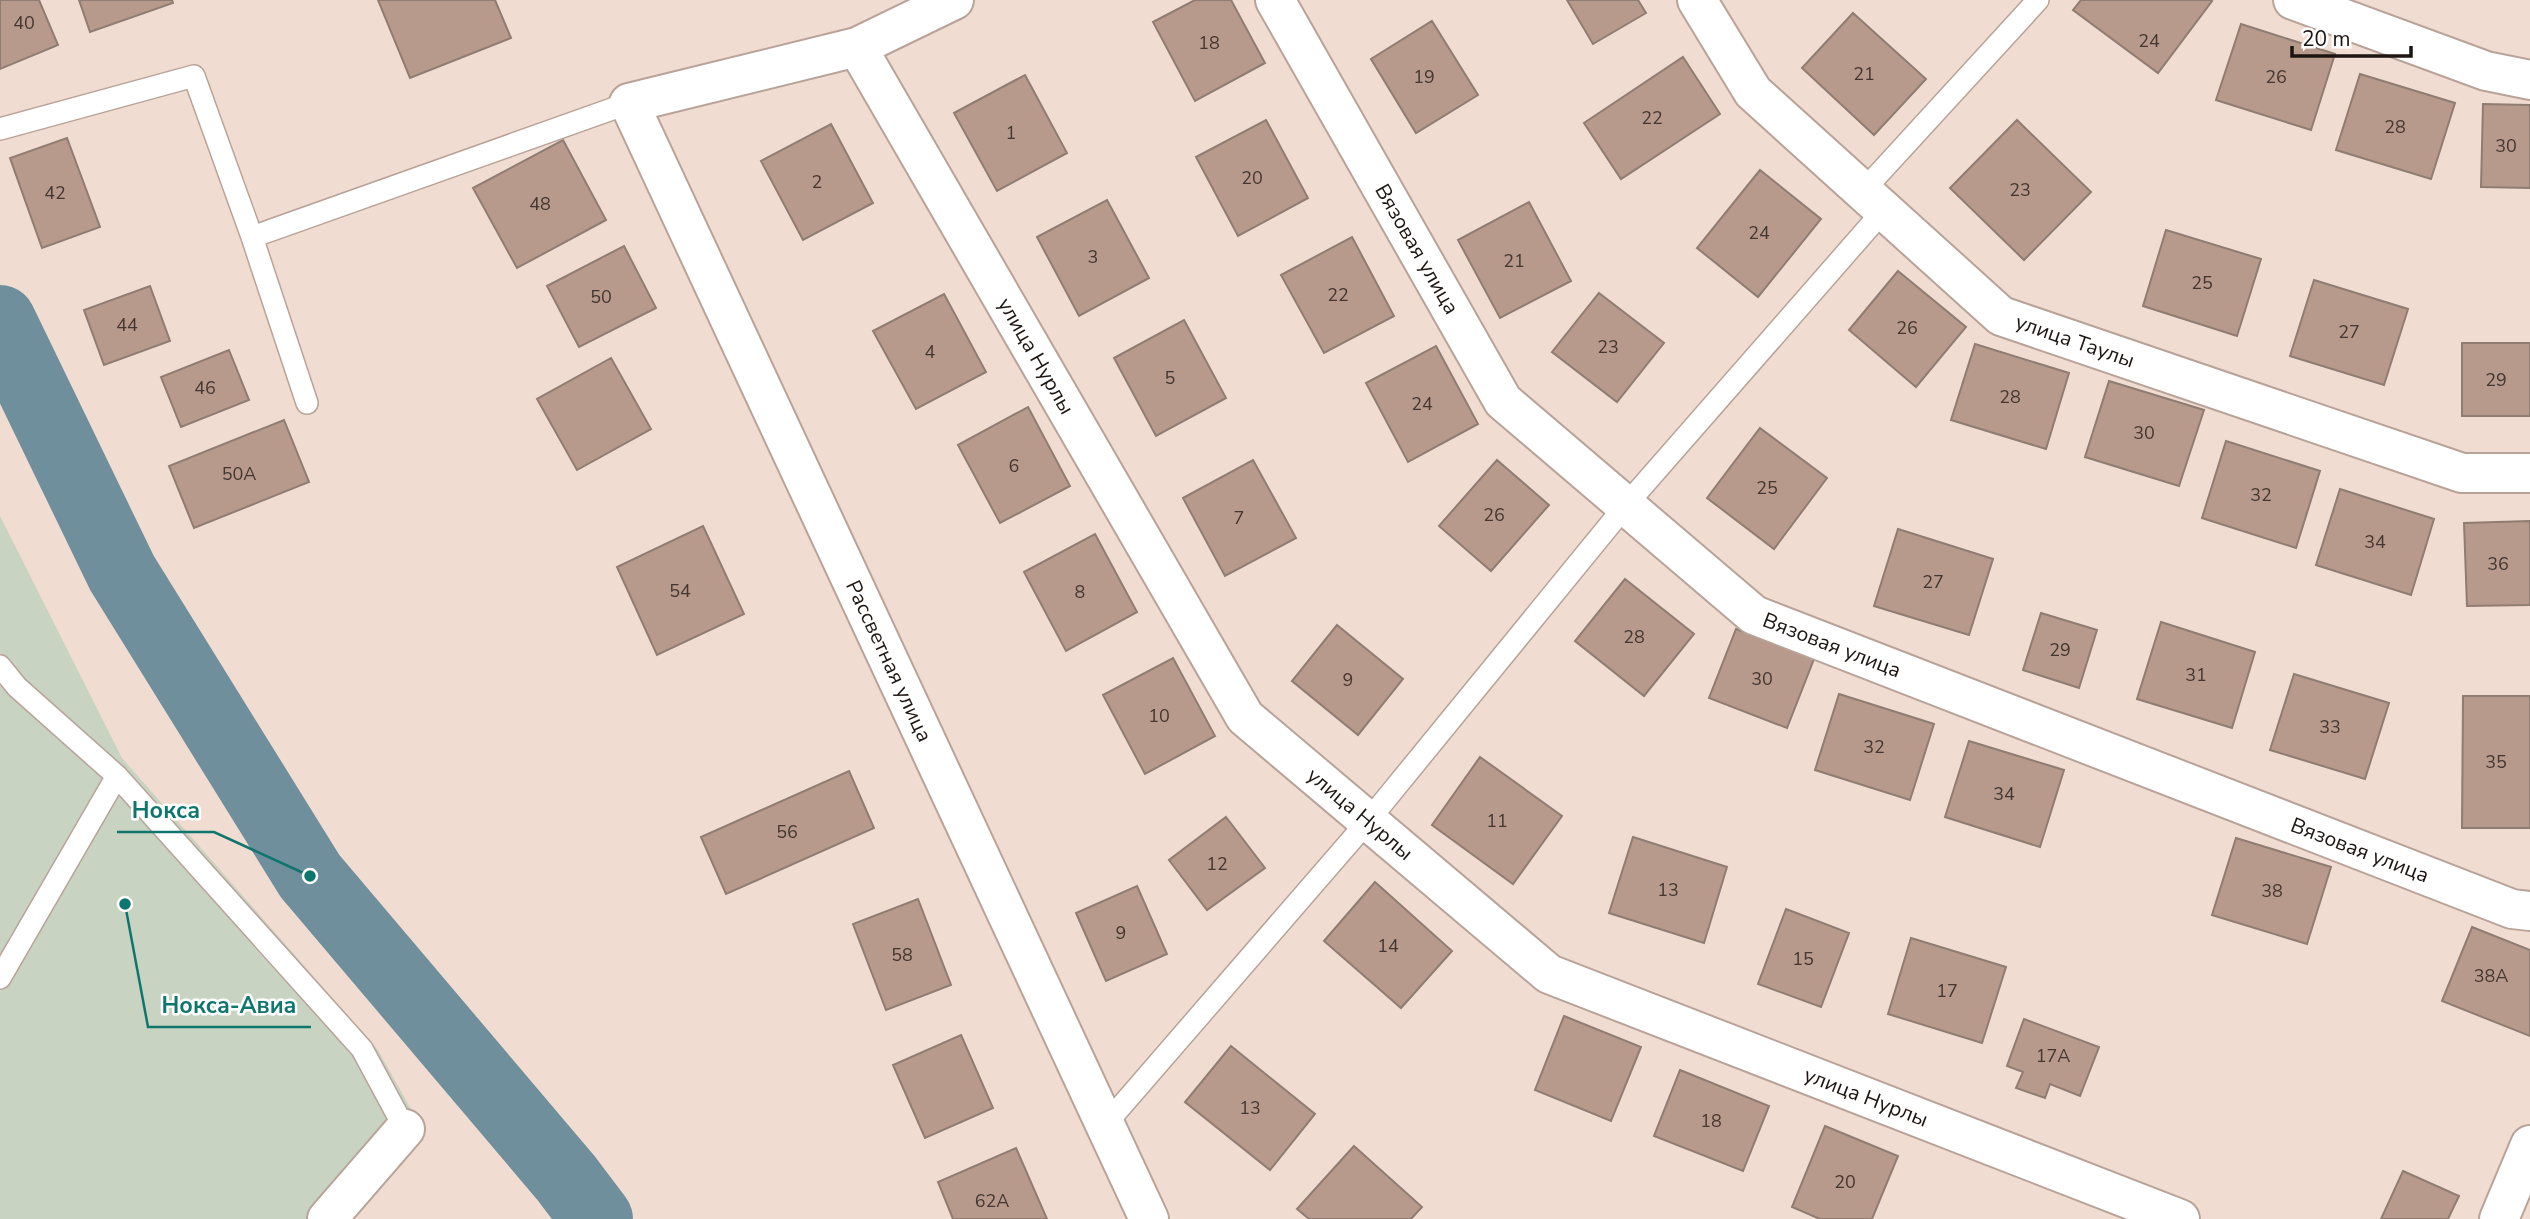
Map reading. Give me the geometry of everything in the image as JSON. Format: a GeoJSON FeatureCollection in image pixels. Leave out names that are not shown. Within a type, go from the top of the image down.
{"type":"FeatureCollection","features":[{"type":"Feature","properties":{"kind":"street"},"geometry":{"type":"LineString","coordinates":[[629,103],[857,47],[954,0]]}},
{"type":"Feature","properties":{"kind":"street","name":"Вязовая улица"},"geometry":{"type":"LineString","coordinates":[[1276,0],[1503,401],[1754,615],[2512,909],[2530,911]]}},
{"type":"Feature","properties":{"kind":"street","name":"улица Таулы"},"geometry":{"type":"LineString","coordinates":[[1698,0],[1753,92],[2001,316],[2462,473],[2530,473]]}},
{"type":"Feature","properties":{"kind":"street"},"geometry":{"type":"LineString","coordinates":[[2293,0],[2486,71],[2530,80]]}},
{"type":"Feature","properties":{"kind":"street","name":"улица Нурлы"},"geometry":{"type":"LineString","coordinates":[[857,47],[1245,717],[1549,974],[2180,1219]]}},
{"type":"Feature","properties":{"kind":"street","name":"Рассветная улица"},"geometry":{"type":"LineString","coordinates":[[629,103],[1149,1219]]}},
{"type":"Feature","properties":{"kind":"street"},"geometry":{"type":"LineString","coordinates":[[327,1219],[405,1129]]}},
{"type":"Feature","properties":{"kind":"street"},"geometry":{"type":"LineString","coordinates":[[2499,1219],[2530,1144]]}},
{"type":"Feature","properties":{"kind":"lane"},"geometry":{"type":"LineString","coordinates":[[1105,1125],[1368,821],[2038,0]]}},
{"type":"Feature","properties":{"kind":"lane"},"geometry":{"type":"LineString","coordinates":[[0,129],[194,76],[252,237],[307,403]]}},
{"type":"Feature","properties":{"kind":"lane"},"geometry":{"type":"LineString","coordinates":[[252,237],[629,103]]}},
{"type":"Feature","properties":{"kind":"lane"},"geometry":{"type":"LineString","coordinates":[[0,666],[17,687],[117,776],[362,1049],[405,1129]]}},
{"type":"Feature","properties":{"kind":"lane"},"geometry":{"type":"LineString","coordinates":[[0,978],[117,776]]}},
{"type":"Feature","properties":{"kind":"green space"},"geometry":{"type":"Polygon","coordinates":[[[0,516],[122,758],[378,1050],[421,1127],[340,1219],[0,1219],[0,516]]]}},
{"type":"Feature","properties":{"kind":"building"},"geometry":{"type":"Polygon","coordinates":[[[0,0],[39,0],[58,45],[0,69],[0,0]]]}},
{"type":"Feature","properties":{"kind":"building"},"geometry":{"type":"Polygon","coordinates":[[[79,0],[172,0],[173,3],[90,32],[79,0]]]}},
{"type":"Feature","properties":{"kind":"building"},"geometry":{"type":"Polygon","coordinates":[[[378,0],[495,0],[511,38],[410,78],[378,0]]]}},
{"type":"Feature","properties":{"kind":"building"},"geometry":{"type":"Polygon","coordinates":[[[1195,0],[1231,0],[1265,63],[1195,101],[1153,22],[1195,0]]]}},
{"type":"Feature","properties":{"kind":"building"},"geometry":{"type":"Polygon","coordinates":[[[1567,0],[1638,0],[1646,13],[1593,44],[1567,0]]]}},
{"type":"Feature","properties":{"kind":"building"},"geometry":{"type":"Polygon","coordinates":[[[2081,0],[2212,1],[2158,73],[2073,10],[2081,0]]]}},
{"type":"Feature","properties":{"kind":"building"},"geometry":{"type":"Polygon","coordinates":[[[1853,13],[1926,79],[1874,135],[1802,68],[1853,13]]]}},
{"type":"Feature","properties":{"kind":"building"},"geometry":{"type":"Polygon","coordinates":[[[1432,21],[1478,95],[1416,133],[1371,59],[1432,21]]]}},
{"type":"Feature","properties":{"kind":"building"},"geometry":{"type":"Polygon","coordinates":[[[2241,24],[2335,54],[2311,130],[2216,100],[2241,24]]]}},
{"type":"Feature","properties":{"kind":"building"},"geometry":{"type":"Polygon","coordinates":[[[1683,57],[1720,114],[1621,179],[1584,123],[1683,57]]]}},
{"type":"Feature","properties":{"kind":"building"},"geometry":{"type":"Polygon","coordinates":[[[2360,74],[2455,103],[2431,179],[2336,150],[2360,74]]]}},
{"type":"Feature","properties":{"kind":"building"},"geometry":{"type":"Polygon","coordinates":[[[1025,75],[1067,153],[997,191],[954,113],[1025,75]]]}},
{"type":"Feature","properties":{"kind":"building"},"geometry":{"type":"Polygon","coordinates":[[[2483,104],[2530,105],[2530,188],[2481,187],[2483,104]]]}},
{"type":"Feature","properties":{"kind":"building"},"geometry":{"type":"Polygon","coordinates":[[[1266,120],[1308,198],[1238,236],[1196,157],[1266,120]]]}},
{"type":"Feature","properties":{"kind":"building"},"geometry":{"type":"Polygon","coordinates":[[[2017,120],[2091,192],[2024,260],[1950,188],[2017,120]]]}},
{"type":"Feature","properties":{"kind":"building"},"geometry":{"type":"Polygon","coordinates":[[[831,124],[873,203],[803,240],[761,161],[831,124]]]}},
{"type":"Feature","properties":{"kind":"building"},"geometry":{"type":"Polygon","coordinates":[[[67,138],[100,227],[42,248],[10,158],[67,138]]]}},
{"type":"Feature","properties":{"kind":"building"},"geometry":{"type":"Polygon","coordinates":[[[563,140],[606,220],[517,268],[473,188],[563,140]]]}},
{"type":"Feature","properties":{"kind":"building"},"geometry":{"type":"Polygon","coordinates":[[[1760,170],[1821,219],[1758,297],[1697,248],[1760,170]]]}},
{"type":"Feature","properties":{"kind":"building"},"geometry":{"type":"Polygon","coordinates":[[[1107,200],[1149,278],[1079,316],[1037,237],[1107,200]]]}},
{"type":"Feature","properties":{"kind":"building"},"geometry":{"type":"Polygon","coordinates":[[[1529,202],[1571,281],[1500,318],[1458,240],[1529,202]]]}},
{"type":"Feature","properties":{"kind":"building"},"geometry":{"type":"Polygon","coordinates":[[[2166,230],[2261,259],[2237,336],[2143,306],[2166,230]]]}},
{"type":"Feature","properties":{"kind":"building"},"geometry":{"type":"Polygon","coordinates":[[[1352,237],[1394,316],[1324,353],[1281,275],[1352,237]]]}},
{"type":"Feature","properties":{"kind":"building"},"geometry":{"type":"Polygon","coordinates":[[[624,246],[656,308],[579,347],[547,286],[624,246]]]}},
{"type":"Feature","properties":{"kind":"building"},"geometry":{"type":"Polygon","coordinates":[[[1898,271],[1966,327],[1916,387],[1849,330],[1898,271]]]}},
{"type":"Feature","properties":{"kind":"building"},"geometry":{"type":"Polygon","coordinates":[[[2314,280],[2408,309],[2384,385],[2290,356],[2314,280]]]}},
{"type":"Feature","properties":{"kind":"building"},"geometry":{"type":"Polygon","coordinates":[[[150,286],[170,341],[104,365],[84,310],[150,286]]]}},
{"type":"Feature","properties":{"kind":"building"},"geometry":{"type":"Polygon","coordinates":[[[1599,293],[1664,343],[1617,402],[1552,352],[1599,293]]]}},
{"type":"Feature","properties":{"kind":"building"},"geometry":{"type":"Polygon","coordinates":[[[944,294],[986,372],[916,409],[873,331],[944,294]]]}},
{"type":"Feature","properties":{"kind":"building"},"geometry":{"type":"Polygon","coordinates":[[[1184,320],[1226,398],[1156,436],[1114,358],[1184,320]]]}},
{"type":"Feature","properties":{"kind":"building"},"geometry":{"type":"Polygon","coordinates":[[[2462,343],[2530,343],[2530,416],[2462,416],[2462,343]]]}},
{"type":"Feature","properties":{"kind":"building"},"geometry":{"type":"Polygon","coordinates":[[[1975,344],[2069,373],[2046,449],[1951,420],[1975,344]]]}},
{"type":"Feature","properties":{"kind":"building"},"geometry":{"type":"Polygon","coordinates":[[[1436,346],[1478,424],[1408,462],[1366,383],[1436,346]]]}},
{"type":"Feature","properties":{"kind":"building"},"geometry":{"type":"Polygon","coordinates":[[[229,350],[249,400],[181,427],[161,377],[229,350]]]}},
{"type":"Feature","properties":{"kind":"building"},"geometry":{"type":"Polygon","coordinates":[[[611,358],[651,429],[577,470],[537,399],[611,358]]]}},
{"type":"Feature","properties":{"kind":"building"},"geometry":{"type":"Polygon","coordinates":[[[2109,381],[2204,410],[2179,486],[2085,457],[2109,381]]]}},
{"type":"Feature","properties":{"kind":"building"},"geometry":{"type":"Polygon","coordinates":[[[1028,407],[1070,486],[1000,523],[958,445],[1028,407]]]}},
{"type":"Feature","properties":{"kind":"building"},"geometry":{"type":"Polygon","coordinates":[[[284,420],[309,482],[194,528],[169,466],[284,420]]]}},
{"type":"Feature","properties":{"kind":"building"},"geometry":{"type":"Polygon","coordinates":[[[1760,428],[1827,478],[1774,549],[1707,498],[1760,428]]]}},
{"type":"Feature","properties":{"kind":"building"},"geometry":{"type":"Polygon","coordinates":[[[2226,441],[2320,471],[2296,548],[2202,518],[2226,441]]]}},
{"type":"Feature","properties":{"kind":"building"},"geometry":{"type":"Polygon","coordinates":[[[1253,460],[1296,538],[1225,576],[1183,498],[1253,460]]]}},
{"type":"Feature","properties":{"kind":"building"},"geometry":{"type":"Polygon","coordinates":[[[1497,460],[1549,505],[1491,571],[1439,526],[1497,460]]]}},
{"type":"Feature","properties":{"kind":"building"},"geometry":{"type":"Polygon","coordinates":[[[2340,489],[2434,519],[2411,595],[2316,565],[2340,489]]]}},
{"type":"Feature","properties":{"kind":"building"},"geometry":{"type":"Polygon","coordinates":[[[2530,521],[2530,605],[2467,606],[2464,523],[2530,521]]]}},
{"type":"Feature","properties":{"kind":"building"},"geometry":{"type":"Polygon","coordinates":[[[703,526],[744,614],[657,655],[617,567],[703,526]]]}},
{"type":"Feature","properties":{"kind":"building"},"geometry":{"type":"Polygon","coordinates":[[[1898,529],[1993,559],[1969,635],[1874,606],[1898,529]]]}},
{"type":"Feature","properties":{"kind":"building"},"geometry":{"type":"Polygon","coordinates":[[[1095,534],[1137,612],[1066,651],[1024,572],[1095,534]]]}},
{"type":"Feature","properties":{"kind":"building"},"geometry":{"type":"Polygon","coordinates":[[[1625,579],[1694,634],[1644,696],[1575,641],[1625,579]]]}},
{"type":"Feature","properties":{"kind":"building"},"geometry":{"type":"Polygon","coordinates":[[[2041,613],[2097,630],[2079,688],[2023,670],[2041,613]]]}},
{"type":"Feature","properties":{"kind":"building"},"geometry":{"type":"Polygon","coordinates":[[[2161,622],[2255,652],[2232,728],[2137,699],[2161,622]]]}},
{"type":"Feature","properties":{"kind":"building"},"geometry":{"type":"Polygon","coordinates":[[[1337,625],[1403,679],[1358,735],[1292,681],[1337,625]]]}},
{"type":"Feature","properties":{"kind":"building"},"geometry":{"type":"Polygon","coordinates":[[[1736,629],[1814,659],[1787,728],[1709,698],[1736,629]]]}},
{"type":"Feature","properties":{"kind":"building"},"geometry":{"type":"Polygon","coordinates":[[[1173,658],[1215,736],[1145,774],[1103,695],[1173,658]]]}},
{"type":"Feature","properties":{"kind":"building"},"geometry":{"type":"Polygon","coordinates":[[[2294,674],[2389,703],[2365,779],[2270,750],[2294,674]]]}},
{"type":"Feature","properties":{"kind":"building"},"geometry":{"type":"Polygon","coordinates":[[[1839,694],[1934,724],[1910,800],[1815,770],[1839,694]]]}},
{"type":"Feature","properties":{"kind":"building"},"geometry":{"type":"Polygon","coordinates":[[[2463,696],[2530,696],[2530,828],[2462,828],[2463,696]]]}},
{"type":"Feature","properties":{"kind":"building"},"geometry":{"type":"Polygon","coordinates":[[[1969,741],[2064,770],[2040,847],[1945,817],[1969,741]]]}},
{"type":"Feature","properties":{"kind":"building"},"geometry":{"type":"Polygon","coordinates":[[[1480,757],[1562,816],[1513,884],[1432,825],[1480,757]]]}},
{"type":"Feature","properties":{"kind":"building"},"geometry":{"type":"Polygon","coordinates":[[[849,771],[874,828],[726,894],[701,837],[849,771]]]}},
{"type":"Feature","properties":{"kind":"building"},"geometry":{"type":"Polygon","coordinates":[[[1226,817],[1265,868],[1207,910],[1169,860],[1226,817]]]}},
{"type":"Feature","properties":{"kind":"building"},"geometry":{"type":"Polygon","coordinates":[[[1633,837],[1727,867],[1704,943],[1609,913],[1633,837]]]}},
{"type":"Feature","properties":{"kind":"building"},"geometry":{"type":"Polygon","coordinates":[[[2236,838],[2331,867],[2307,944],[2212,915],[2236,838]]]}},
{"type":"Feature","properties":{"kind":"building"},"geometry":{"type":"Polygon","coordinates":[[[1375,882],[1452,951],[1401,1008],[1324,941],[1375,882]]]}},
{"type":"Feature","properties":{"kind":"building"},"geometry":{"type":"Polygon","coordinates":[[[1137,886],[1167,954],[1106,981],[1076,913],[1137,886]]]}},
{"type":"Feature","properties":{"kind":"building"},"geometry":{"type":"Polygon","coordinates":[[[918,899],[951,985],[886,1010],[853,924],[918,899]]]}},
{"type":"Feature","properties":{"kind":"building"},"geometry":{"type":"Polygon","coordinates":[[[1786,909],[1849,933],[1821,1007],[1758,984],[1786,909]]]}},
{"type":"Feature","properties":{"kind":"building"},"geometry":{"type":"Polygon","coordinates":[[[2472,927],[2530,950],[2530,1036],[2442,1001],[2472,927]]]}},
{"type":"Feature","properties":{"kind":"building"},"geometry":{"type":"Polygon","coordinates":[[[1911,938],[2006,967],[1982,1043],[1888,1014],[1911,938]]]}},
{"type":"Feature","properties":{"kind":"building"},"geometry":{"type":"Polygon","coordinates":[[[1564,1016],[1641,1047],[1611,1121],[1535,1090],[1564,1016]]]}},
{"type":"Feature","properties":{"kind":"building"},"geometry":{"type":"Polygon","coordinates":[[[2024,1019],[2099,1047],[2080,1096],[2050,1084],[2045,1098],[2016,1088],[2023,1072],[2007,1066],[2024,1019]]]}},
{"type":"Feature","properties":{"kind":"building"},"geometry":{"type":"Polygon","coordinates":[[[961,1035],[993,1108],[925,1138],[893,1065],[961,1035]]]}},
{"type":"Feature","properties":{"kind":"building"},"geometry":{"type":"Polygon","coordinates":[[[1231,1046],[1315,1114],[1270,1170],[1185,1102],[1231,1046]]]}},
{"type":"Feature","properties":{"kind":"building"},"geometry":{"type":"Polygon","coordinates":[[[1680,1070],[1769,1106],[1743,1171],[1654,1136],[1680,1070]]]}},
{"type":"Feature","properties":{"kind":"building"},"geometry":{"type":"Polygon","coordinates":[[[1825,1126],[1898,1156],[1872,1219],[1820,1219],[1792,1207],[1825,1126]]]}},
{"type":"Feature","properties":{"kind":"building"},"geometry":{"type":"Polygon","coordinates":[[[1354,1146],[1422,1207],[1411,1219],[1309,1219],[1297,1209],[1354,1146]]]}},
{"type":"Feature","properties":{"kind":"building"},"geometry":{"type":"Polygon","coordinates":[[[1016,1148],[1047,1219],[953,1219],[938,1182],[1016,1148]]]}},
{"type":"Feature","properties":{"kind":"building"},"geometry":{"type":"Polygon","coordinates":[[[2403,1171],[2459,1196],[2448,1219],[2381,1219],[2403,1171]]]}},
{"type":"Feature","properties":{"kind":"waterway"},"geometry":{"type":"LineString","coordinates":[[0,321],[122,573],[310,876],[566,1178],[597,1219]]}},
{"type":"Feature","properties":{"kind":"place","name":"Нокса"},"geometry":{"type":"Point","coordinates":[310,876]}},
{"type":"Feature","properties":{"kind":"place","name":"Нокса-Авиа"},"geometry":{"type":"Point","coordinates":[125,904]}}]}
